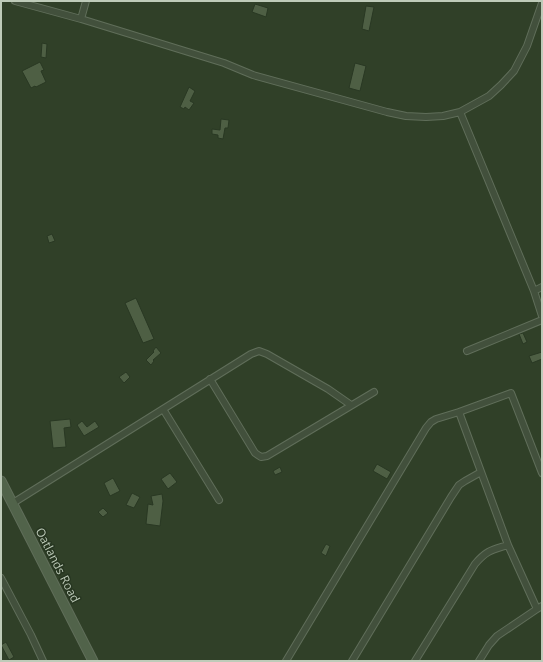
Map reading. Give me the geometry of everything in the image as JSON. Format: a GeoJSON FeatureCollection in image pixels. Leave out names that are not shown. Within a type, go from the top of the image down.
{"type":"FeatureCollection","features":[{"type":"Feature","properties":{"kind":"street"},"geometry":{"type":"LineString","coordinates":[[15,1],[80,19],[224,63],[253,75],[387,112],[406,116],[426,117],[443,116],[460,112],[489,96],[502,85],[514,71],[527,46],[542,3]]}},
{"type":"Feature","properties":{"kind":"street"},"geometry":{"type":"LineString","coordinates":[[80,19],[86,1]]}},
{"type":"Feature","properties":{"kind":"street"},"geometry":{"type":"LineString","coordinates":[[460,112],[534,290],[542,316]]}},
{"type":"Feature","properties":{"kind":"street"},"geometry":{"type":"LineString","coordinates":[[534,290],[542,286]]}},
{"type":"Feature","properties":{"kind":"street"},"geometry":{"type":"LineString","coordinates":[[467,351],[542,320]]}},
{"type":"Feature","properties":{"kind":"street"},"geometry":{"type":"LineString","coordinates":[[13,503],[210,379],[251,354],[259,351],[267,354],[328,389],[351,405]]}},
{"type":"Feature","properties":{"kind":"street"},"geometry":{"type":"LineString","coordinates":[[210,379],[255,453],[261,457],[267,456],[374,392]]}},
{"type":"Feature","properties":{"kind":"street"},"geometry":{"type":"LineString","coordinates":[[286,661],[426,428],[436,418],[459,412],[510,393],[542,473]]}},
{"type":"Feature","properties":{"kind":"street"},"geometry":{"type":"LineString","coordinates":[[163,409],[219,500]]}},
{"type":"Feature","properties":{"kind":"street"},"geometry":{"type":"LineString","coordinates":[[459,412],[508,545],[539,607],[497,636],[489,645],[479,661]]}},
{"type":"Feature","properties":{"kind":"street"},"geometry":{"type":"LineString","coordinates":[[352,661],[459,485],[481,472]]}},
{"type":"Feature","properties":{"kind":"street","name":"Oatlands Road"},"geometry":{"type":"LineString","coordinates":[[1,481],[93,661]]}},
{"type":"Feature","properties":{"kind":"street"},"geometry":{"type":"LineString","coordinates":[[415,661],[482,555],[490,550],[508,545]]}},
{"type":"Feature","properties":{"kind":"street"},"geometry":{"type":"LineString","coordinates":[[1,578],[3,589],[31,635],[43,661]]}},
{"type":"Feature","properties":{"kind":"building"},"geometry":{"type":"Polygon","coordinates":[[[255,4],[268,8],[266,17],[252,12],[255,4]]]}},
{"type":"Feature","properties":{"kind":"building"},"geometry":{"type":"Polygon","coordinates":[[[366,6],[374,7],[369,31],[362,29],[366,6]]]}},
{"type":"Feature","properties":{"kind":"building"},"geometry":{"type":"Polygon","coordinates":[[[42,43],[47,44],[46,58],[41,57],[42,43]]]}},
{"type":"Feature","properties":{"kind":"building"},"geometry":{"type":"Polygon","coordinates":[[[40,62],[44,70],[41,71],[46,82],[31,88],[22,71],[40,62]]]}},
{"type":"Feature","properties":{"kind":"building"},"geometry":{"type":"Polygon","coordinates":[[[355,63],[366,66],[360,91],[349,88],[355,63]]]}},
{"type":"Feature","properties":{"kind":"building"},"geometry":{"type":"Polygon","coordinates":[[[189,87],[195,91],[190,101],[194,103],[189,110],[185,107],[184,109],[180,107],[189,87]]]}},
{"type":"Feature","properties":{"kind":"building"},"geometry":{"type":"Polygon","coordinates":[[[221,119],[229,120],[228,128],[225,128],[223,139],[218,138],[218,135],[212,134],[212,129],[220,130],[221,119]]]}},
{"type":"Feature","properties":{"kind":"building"},"geometry":{"type":"Polygon","coordinates":[[[52,234],[55,241],[49,243],[47,236],[52,234]]]}},
{"type":"Feature","properties":{"kind":"building"},"geometry":{"type":"Polygon","coordinates":[[[136,298],[154,339],[143,343],[125,303],[136,298]]]}},
{"type":"Feature","properties":{"kind":"building"},"geometry":{"type":"Polygon","coordinates":[[[523,333],[527,342],[523,344],[519,334],[523,333]]]}},
{"type":"Feature","properties":{"kind":"building"},"geometry":{"type":"Polygon","coordinates":[[[156,347],[161,353],[153,360],[154,361],[151,365],[146,360],[154,352],[153,351],[156,347]]]}},
{"type":"Feature","properties":{"kind":"building"},"geometry":{"type":"Polygon","coordinates":[[[542,352],[542,359],[532,363],[529,356],[542,352]]]}},
{"type":"Feature","properties":{"kind":"building"},"geometry":{"type":"Polygon","coordinates":[[[126,372],[130,377],[124,383],[119,377],[126,372]]]}},
{"type":"Feature","properties":{"kind":"building"},"geometry":{"type":"Polygon","coordinates":[[[70,419],[71,427],[64,428],[66,447],[53,448],[50,421],[70,419]]]}},
{"type":"Feature","properties":{"kind":"building"},"geometry":{"type":"Polygon","coordinates":[[[82,421],[87,427],[95,421],[99,427],[84,436],[77,425],[82,421]]]}},
{"type":"Feature","properties":{"kind":"building"},"geometry":{"type":"Polygon","coordinates":[[[377,464],[391,472],[387,479],[373,471],[377,464]]]}},
{"type":"Feature","properties":{"kind":"building"},"geometry":{"type":"Polygon","coordinates":[[[280,467],[282,472],[275,475],[273,471],[280,467]]]}},
{"type":"Feature","properties":{"kind":"building"},"geometry":{"type":"Polygon","coordinates":[[[170,473],[177,482],[168,489],[161,479],[170,473]]]}},
{"type":"Feature","properties":{"kind":"building"},"geometry":{"type":"Polygon","coordinates":[[[113,478],[120,491],[110,496],[104,483],[113,478]]]}},
{"type":"Feature","properties":{"kind":"building"},"geometry":{"type":"Polygon","coordinates":[[[132,493],[140,497],[134,508],[126,505],[132,493]]]}},
{"type":"Feature","properties":{"kind":"building"},"geometry":{"type":"Polygon","coordinates":[[[162,494],[163,501],[160,526],[146,524],[148,504],[153,505],[151,496],[162,494]]]}},
{"type":"Feature","properties":{"kind":"building"},"geometry":{"type":"Polygon","coordinates":[[[103,508],[108,513],[103,517],[98,512],[103,508]]]}},
{"type":"Feature","properties":{"kind":"building"},"geometry":{"type":"Polygon","coordinates":[[[326,544],[330,546],[326,556],[321,553],[326,544]]]}},
{"type":"Feature","properties":{"kind":"building"},"geometry":{"type":"Polygon","coordinates":[[[6,642],[14,657],[9,660],[1,645],[6,642]]]}}]}
